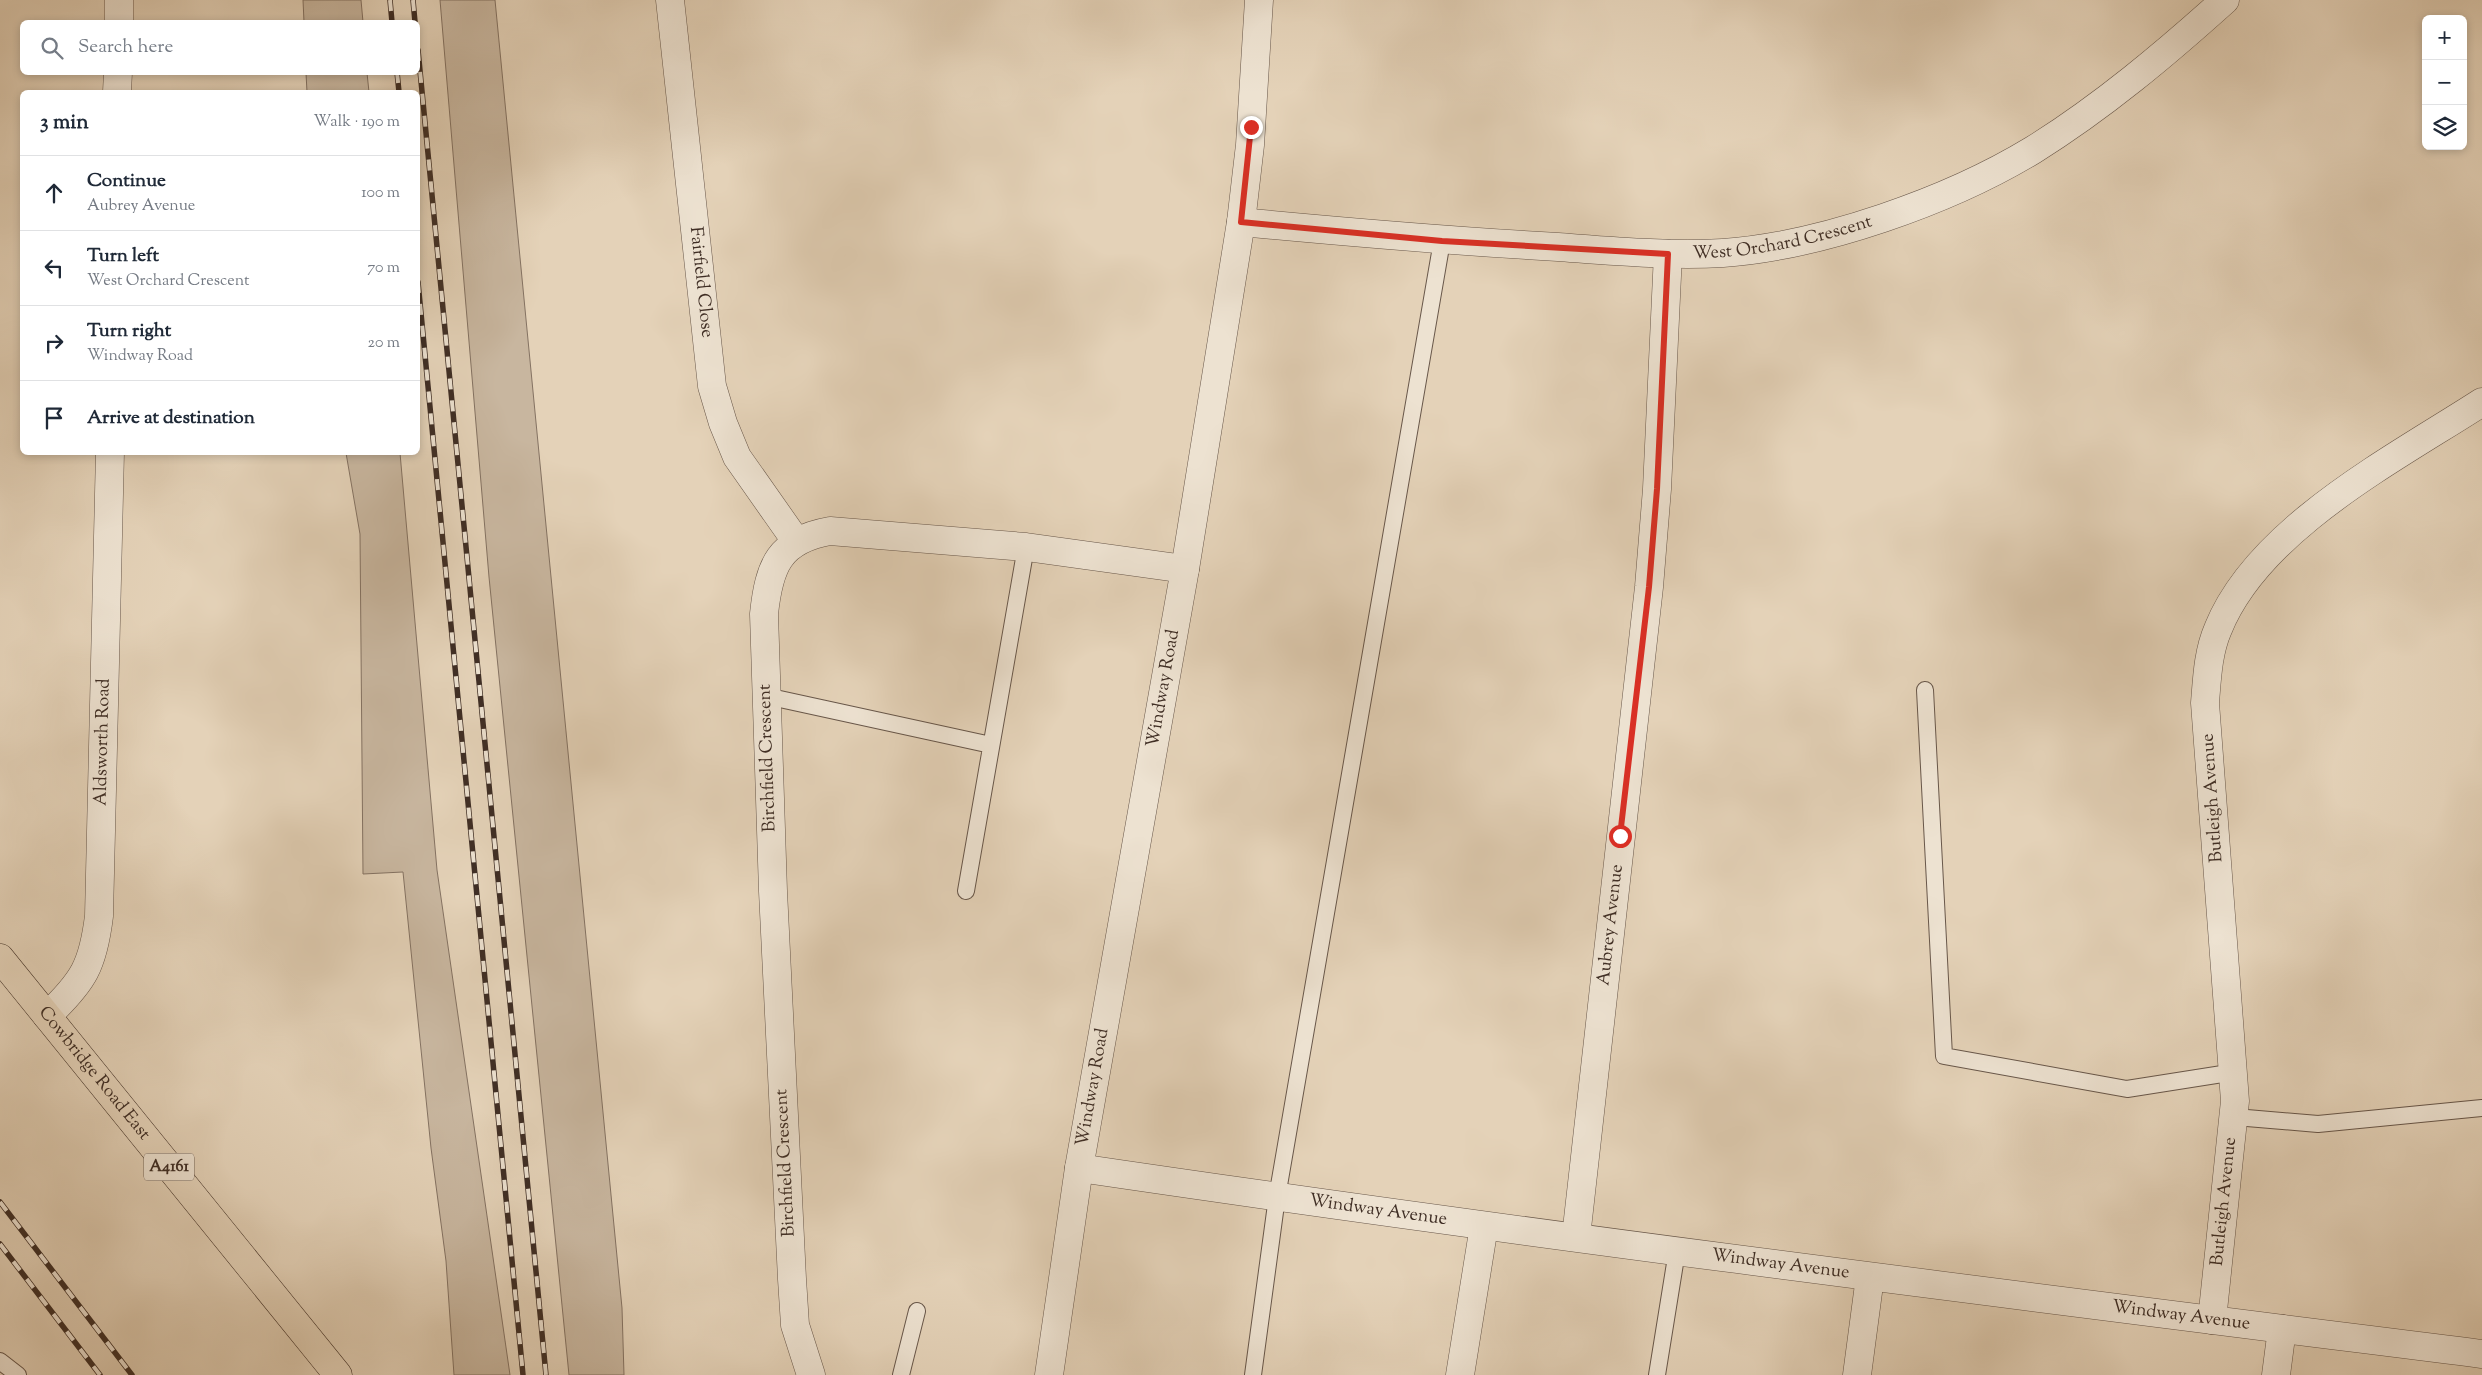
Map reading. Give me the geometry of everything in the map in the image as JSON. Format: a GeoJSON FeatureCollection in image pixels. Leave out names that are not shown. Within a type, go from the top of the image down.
{"type":"FeatureCollection","features":[{"type":"Feature","properties":{"kind":"main road","name":"Cowbridge Road East"},"geometry":{"type":"LineString","coordinates":[[0,958],[338,1375]]}},
{"type":"Feature","properties":{"kind":"street"},"geometry":{"type":"LineString","coordinates":[[119,0],[119,20]]}},
{"type":"Feature","properties":{"kind":"street","name":"Fairfield Close"},"geometry":{"type":"LineString","coordinates":[[670,0],[712,386],[723,423],[737,457],[796,541]]}},
{"type":"Feature","properties":{"kind":"street","name":"Windway Road"},"geometry":{"type":"LineString","coordinates":[[1049,1375],[1080,1168],[1185,569],[1241,222],[1250,145],[1259,0]]}},
{"type":"Feature","properties":{"kind":"street","name":"West Orchard Crescent"},"geometry":{"type":"LineString","coordinates":[[1241,222],[1442,241],[1668,254],[1724,252],[1814,239],[1888,216],[1970,183],[2032,151],[2092,110],[2182,39],[2225,0]]}},
{"type":"Feature","properties":{"kind":"street"},"geometry":{"type":"LineString","coordinates":[[117,90],[118,75]]}},
{"type":"Feature","properties":{"kind":"street","name":"Aubrey Avenue"},"geometry":{"type":"LineString","coordinates":[[1576,1237],[1649,587],[1657,489],[1668,254]]}},
{"type":"Feature","properties":{"kind":"street","name":"Butleigh Avenue"},"geometry":{"type":"LineString","coordinates":[[2212,1320],[2235,1117],[2235,1072],[2205,704],[2208,665],[2218,629],[2242,585],[2272,548],[2346,491],[2482,402]]}},
{"type":"Feature","properties":{"kind":"street","name":"Aldsworth Road"},"geometry":{"type":"LineString","coordinates":[[48,1016],[73,992],[88,966],[96,940],[100,916],[110,455]]}},
{"type":"Feature","properties":{"kind":"street","name":"Birchfield Crescent"},"geometry":{"type":"LineString","coordinates":[[811,1375],[796,1326],[792,1279],[773,891],[764,614],[766,590],[775,562],[783,551],[796,541],[812,534],[830,532],[1026,547],[1185,569]]}},
{"type":"Feature","properties":{"kind":"street","name":"Windway Avenue"},"geometry":{"type":"LineString","coordinates":[[1080,1168],[1484,1226],[2482,1354]]}},
{"type":"Feature","properties":{"kind":"street"},"geometry":{"type":"LineString","coordinates":[[1460,1375],[1484,1226]]}},
{"type":"Feature","properties":{"kind":"street"},"geometry":{"type":"LineString","coordinates":[[1857,1375],[1870,1277]]}},
{"type":"Feature","properties":{"kind":"street"},"geometry":{"type":"LineString","coordinates":[[2276,1375],[2282,1328]]}},
{"type":"Feature","properties":{"kind":"lane"},"geometry":{"type":"LineString","coordinates":[[1253,1375],[1277,1197],[1442,241]]}},
{"type":"Feature","properties":{"kind":"lane"},"geometry":{"type":"LineString","coordinates":[[966,891],[1026,547]]}},
{"type":"Feature","properties":{"kind":"lane"},"geometry":{"type":"LineString","coordinates":[[1925,690],[1944,1056],[2127,1088],[2235,1072]]}},
{"type":"Feature","properties":{"kind":"lane"},"geometry":{"type":"LineString","coordinates":[[766,696],[991,745]]}},
{"type":"Feature","properties":{"kind":"lane"},"geometry":{"type":"LineString","coordinates":[[2235,1117],[2318,1124],[2482,1108]]}},
{"type":"Feature","properties":{"kind":"lane"},"geometry":{"type":"LineString","coordinates":[[1658,1375],[1676,1251]]}},
{"type":"Feature","properties":{"kind":"lane"},"geometry":{"type":"LineString","coordinates":[[901,1375],[917,1311]]}},
{"type":"Feature","properties":{"kind":"lane"},"geometry":{"type":"LineString","coordinates":[[0,1361],[18,1375]]}},
{"type":"Feature","properties":{"kind":"shaded area"},"geometry":{"type":"Polygon","coordinates":[[[303,0],[361,0],[363,20],[304,20],[303,0]]]}},
{"type":"Feature","properties":{"kind":"shaded area"},"geometry":{"type":"Polygon","coordinates":[[[440,0],[495,0],[622,1308],[624,1375],[569,1375],[489,577],[440,0]]]}},
{"type":"Feature","properties":{"kind":"shaded area"},"geometry":{"type":"Polygon","coordinates":[[[306,75],[367,75],[369,90],[307,90],[306,75]]]}},
{"type":"Feature","properties":{"kind":"shaded area"},"geometry":{"type":"Polygon","coordinates":[[[346,455],[400,455],[437,870],[510,1375],[454,1375],[446,1261],[431,1148],[403,872],[363,874],[360,534],[346,455]]]}},
{"type":"Feature","properties":{"kind":"railway"},"geometry":{"type":"LineString","coordinates":[[390,0],[392,20]]}},
{"type":"Feature","properties":{"kind":"railway"},"geometry":{"type":"LineString","coordinates":[[413,0],[415,20]]}},
{"type":"Feature","properties":{"kind":"railway"},"geometry":{"type":"LineString","coordinates":[[420,71],[546,1375]]}},
{"type":"Feature","properties":{"kind":"railway"},"geometry":{"type":"LineString","coordinates":[[397,75],[399,90]]}},
{"type":"Feature","properties":{"kind":"railway"},"geometry":{"type":"LineString","coordinates":[[420,303],[523,1375]]}},
{"type":"Feature","properties":{"kind":"railway"},"geometry":{"type":"LineString","coordinates":[[0,1202],[132,1375]]}},
{"type":"Feature","properties":{"kind":"railway"},"geometry":{"type":"LineString","coordinates":[[0,1244],[100,1375]]}},
{"type":"Feature","properties":{"kind":"route"},"geometry":{"type":"LineString","coordinates":[[1251,127],[1241,222],[1442,241],[1668,254],[1662,402],[1649,587],[1620,836]]}}]}
